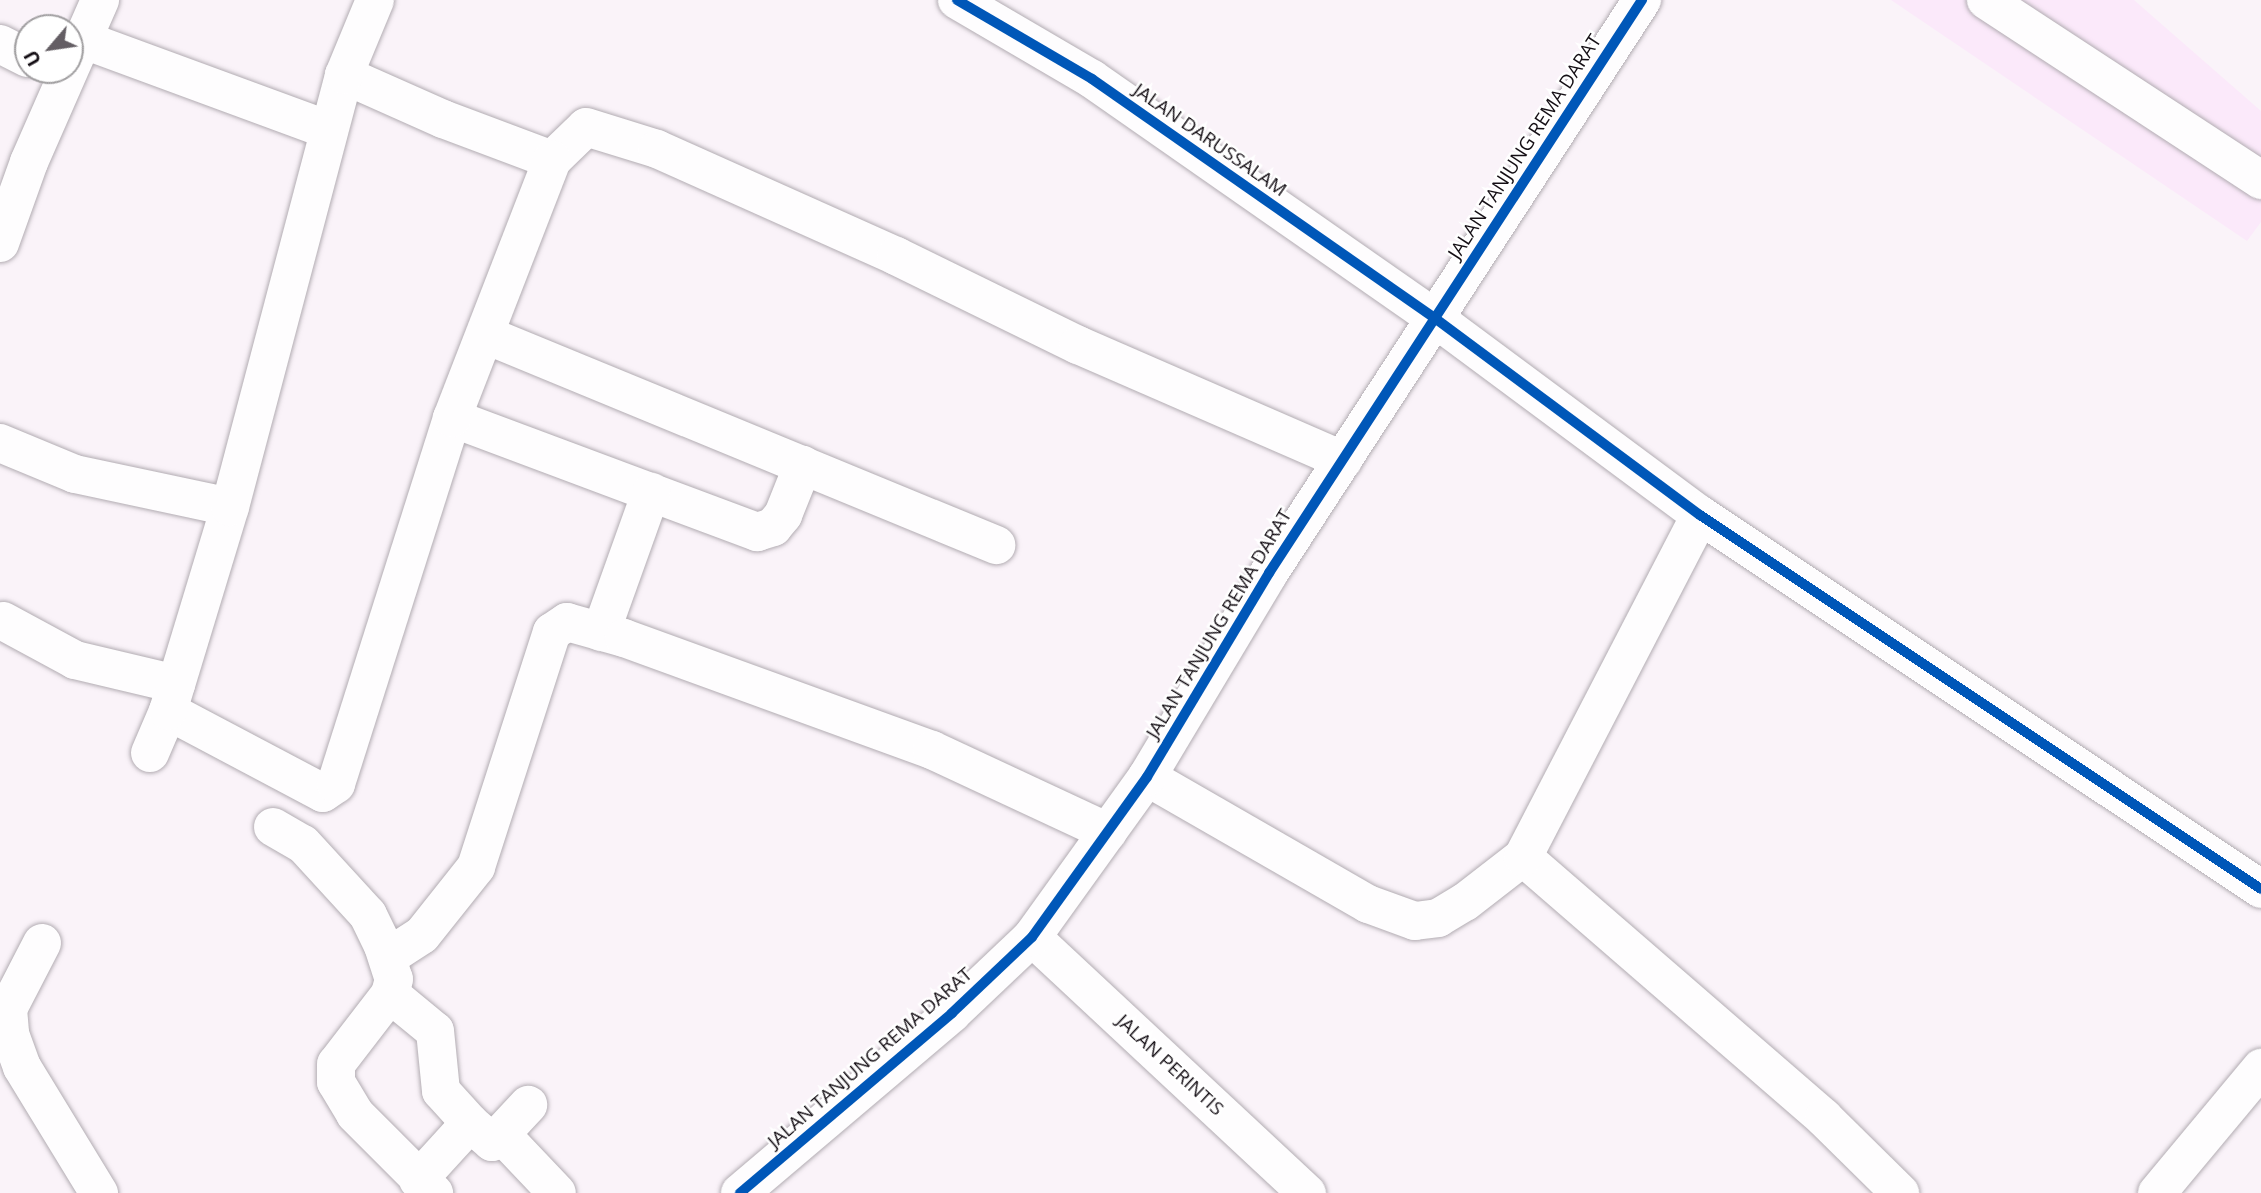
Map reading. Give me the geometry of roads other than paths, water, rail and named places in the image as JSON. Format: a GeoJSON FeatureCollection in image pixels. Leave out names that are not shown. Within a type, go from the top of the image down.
{"type":"FeatureCollection","features":[{"type":"Feature","properties":{"kind":"street"},"geometry":{"type":"LineString","coordinates":[[100,0],[85,40],[329,130]]}},
{"type":"Feature","properties":{"kind":"street"},"geometry":{"type":"LineString","coordinates":[[150,753],[172,698],[230,508],[344,75],[375,0]]}},
{"type":"Feature","properties":{"kind":"street","name":"JALAN DARUSSALAM"},"geometry":{"type":"LineString","coordinates":[[957,0],[1092,79],[1436,319],[1700,515],[2261,889]]}},
{"type":"Feature","properties":{"kind":"street","name":"JALAN TANJUNG REMA DARAT"},"geometry":{"type":"LineString","coordinates":[[740,1193],[951,1013],[1032,937],[1147,777],[1269,573],[1642,0]]}},
{"type":"Feature","properties":{"kind":"street"},"geometry":{"type":"LineString","coordinates":[[1986,0],[2261,180]]}},
{"type":"Feature","properties":{"kind":"street"},"geometry":{"type":"LineString","coordinates":[[344,75],[443,119],[552,160]]}},
{"type":"Feature","properties":{"kind":"street"},"geometry":{"type":"LineString","coordinates":[[0,243],[55,84]]}},
{"type":"Feature","properties":{"kind":"street"},"geometry":{"type":"LineString","coordinates":[[3,621],[75,660],[172,698],[323,793],[336,784],[452,418],[552,160],[586,127],[621,135],[750,188],[1078,345],[1343,460]]}},
{"type":"Feature","properties":{"kind":"street"},"geometry":{"type":"LineString","coordinates":[[486,335],[996,545]]}},
{"type":"Feature","properties":{"kind":"street"},"geometry":{"type":"LineString","coordinates":[[452,418],[757,532],[774,527],[783,515],[803,465]]}},
{"type":"Feature","properties":{"kind":"street"},"geometry":{"type":"LineString","coordinates":[[0,443],[75,474],[230,508]]}},
{"type":"Feature","properties":{"kind":"street"},"geometry":{"type":"LineString","coordinates":[[601,632],[651,492]]}},
{"type":"Feature","properties":{"kind":"street"},"geometry":{"type":"LineString","coordinates":[[1147,777],[1368,904],[1415,920],[1438,918],[1465,902],[1523,857],[1700,515]]}},
{"type":"Feature","properties":{"kind":"street"},"geometry":{"type":"LineString","coordinates":[[528,1105],[485,1129],[426,1186],[355,1114],[336,1082],[337,1065],[389,975],[476,867],[552,632],[567,622],[932,750],[1108,832]]}},
{"type":"Feature","properties":{"kind":"street"},"geometry":{"type":"LineString","coordinates":[[273,827],[303,844],[368,915],[389,975],[436,1031],[441,1091],[557,1193]]}},
{"type":"Feature","properties":{"kind":"street"},"geometry":{"type":"LineString","coordinates":[[1523,857],[1824,1118],[1900,1193]]}},
{"type":"Feature","properties":{"kind":"street","name":"JALAN PERINTIS"},"geometry":{"type":"LineString","coordinates":[[1032,937],[1307,1193]]}},
{"type":"Feature","properties":{"kind":"street"},"geometry":{"type":"LineString","coordinates":[[42,943],[8,1009],[10,1034],[22,1068],[99,1193]]}},
{"type":"Feature","properties":{"kind":"street"},"geometry":{"type":"LineString","coordinates":[[2157,1193],[2261,1069]]}}]}
